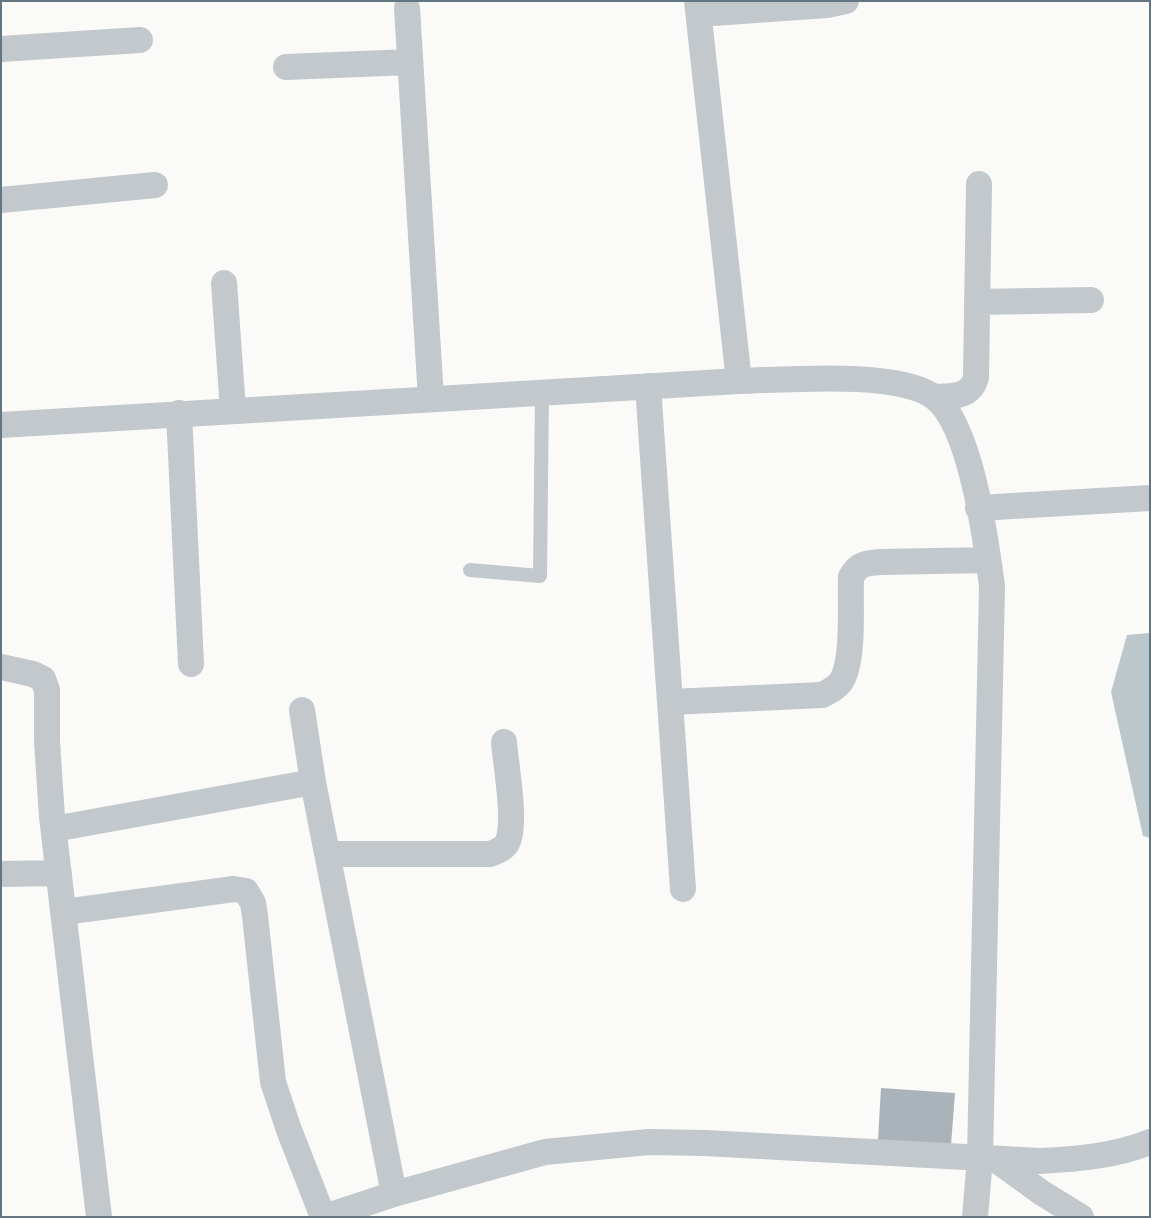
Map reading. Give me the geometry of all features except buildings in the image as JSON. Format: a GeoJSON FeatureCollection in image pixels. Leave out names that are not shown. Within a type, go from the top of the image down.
{"type":"FeatureCollection","features":[{"type":"Feature","properties":{"kind":"street"},"geometry":{"type":"LineString","coordinates":[[739,381],[698,8],[828,5],[846,1]]}},
{"type":"Feature","properties":{"kind":"street"},"geometry":{"type":"LineString","coordinates":[[407,8],[432,399]]}},
{"type":"Feature","properties":{"kind":"street"},"geometry":{"type":"LineString","coordinates":[[1,49],[140,40]]}},
{"type":"Feature","properties":{"kind":"street"},"geometry":{"type":"LineString","coordinates":[[286,66],[410,62]]}},
{"type":"Feature","properties":{"kind":"street"},"geometry":{"type":"LineString","coordinates":[[934,397],[960,395],[968,392],[974,386],[976,377],[979,184]]}},
{"type":"Feature","properties":{"kind":"street"},"geometry":{"type":"LineString","coordinates":[[1,200],[155,185]]}},
{"type":"Feature","properties":{"kind":"street"},"geometry":{"type":"LineString","coordinates":[[224,283],[233,410]]}},
{"type":"Feature","properties":{"kind":"street"},"geometry":{"type":"LineString","coordinates":[[977,302],[1091,300]]}},
{"type":"Feature","properties":{"kind":"street"},"geometry":{"type":"LineString","coordinates":[[1,425],[739,381],[860,381],[896,384],[920,389],[934,397],[947,409],[960,437],[978,508],[992,586],[987,1158],[975,1217]]}},
{"type":"Feature","properties":{"kind":"street"},"geometry":{"type":"LineString","coordinates":[[648,386],[683,890]]}},
{"type":"Feature","properties":{"kind":"street"},"geometry":{"type":"LineString","coordinates":[[179,413],[191,664]]}},
{"type":"Feature","properties":{"kind":"street"},"geometry":{"type":"LineString","coordinates":[[978,508],[1150,498]]}},
{"type":"Feature","properties":{"kind":"street"},"geometry":{"type":"LineString","coordinates":[[671,702],[822,695],[832,691],[842,680],[848,663],[851,577],[856,568],[865,564],[880,562],[988,560]]}},
{"type":"Feature","properties":{"kind":"street"},"geometry":{"type":"LineString","coordinates":[[1,667],[33,674],[43,679],[47,690],[47,741],[54,829],[99,1217]]}},
{"type":"Feature","properties":{"kind":"street"},"geometry":{"type":"LineString","coordinates":[[302,710],[313,782],[394,1194]]}},
{"type":"Feature","properties":{"kind":"street"},"geometry":{"type":"LineString","coordinates":[[328,854],[490,854],[501,850],[508,842],[511,828],[504,742]]}},
{"type":"Feature","properties":{"kind":"street"},"geometry":{"type":"LineString","coordinates":[[54,829],[313,782]]}},
{"type":"Feature","properties":{"kind":"street"},"geometry":{"type":"LineString","coordinates":[[1,874],[60,873]]}},
{"type":"Feature","properties":{"kind":"street"},"geometry":{"type":"LineString","coordinates":[[64,912],[234,889],[246,891],[253,903],[255,916],[273,1082],[289,1130],[324,1217],[394,1194],[545,1152],[649,1142],[1040,1161],[1079,1159],[1130,1150],[1150,1142]]}},
{"type":"Feature","properties":{"kind":"street"},"geometry":{"type":"LineString","coordinates":[[987,1158],[1081,1217]]}},
{"type":"Feature","properties":{"kind":"lane"},"geometry":{"type":"LineString","coordinates":[[470,570],[540,576],[542,392]]}},
{"type":"Feature","properties":{"kind":"shaded area"},"geometry":{"type":"Polygon","coordinates":[[[1150,633],[1150,838],[1143,836],[1111,692],[1127,635],[1150,633]]]}}]}
